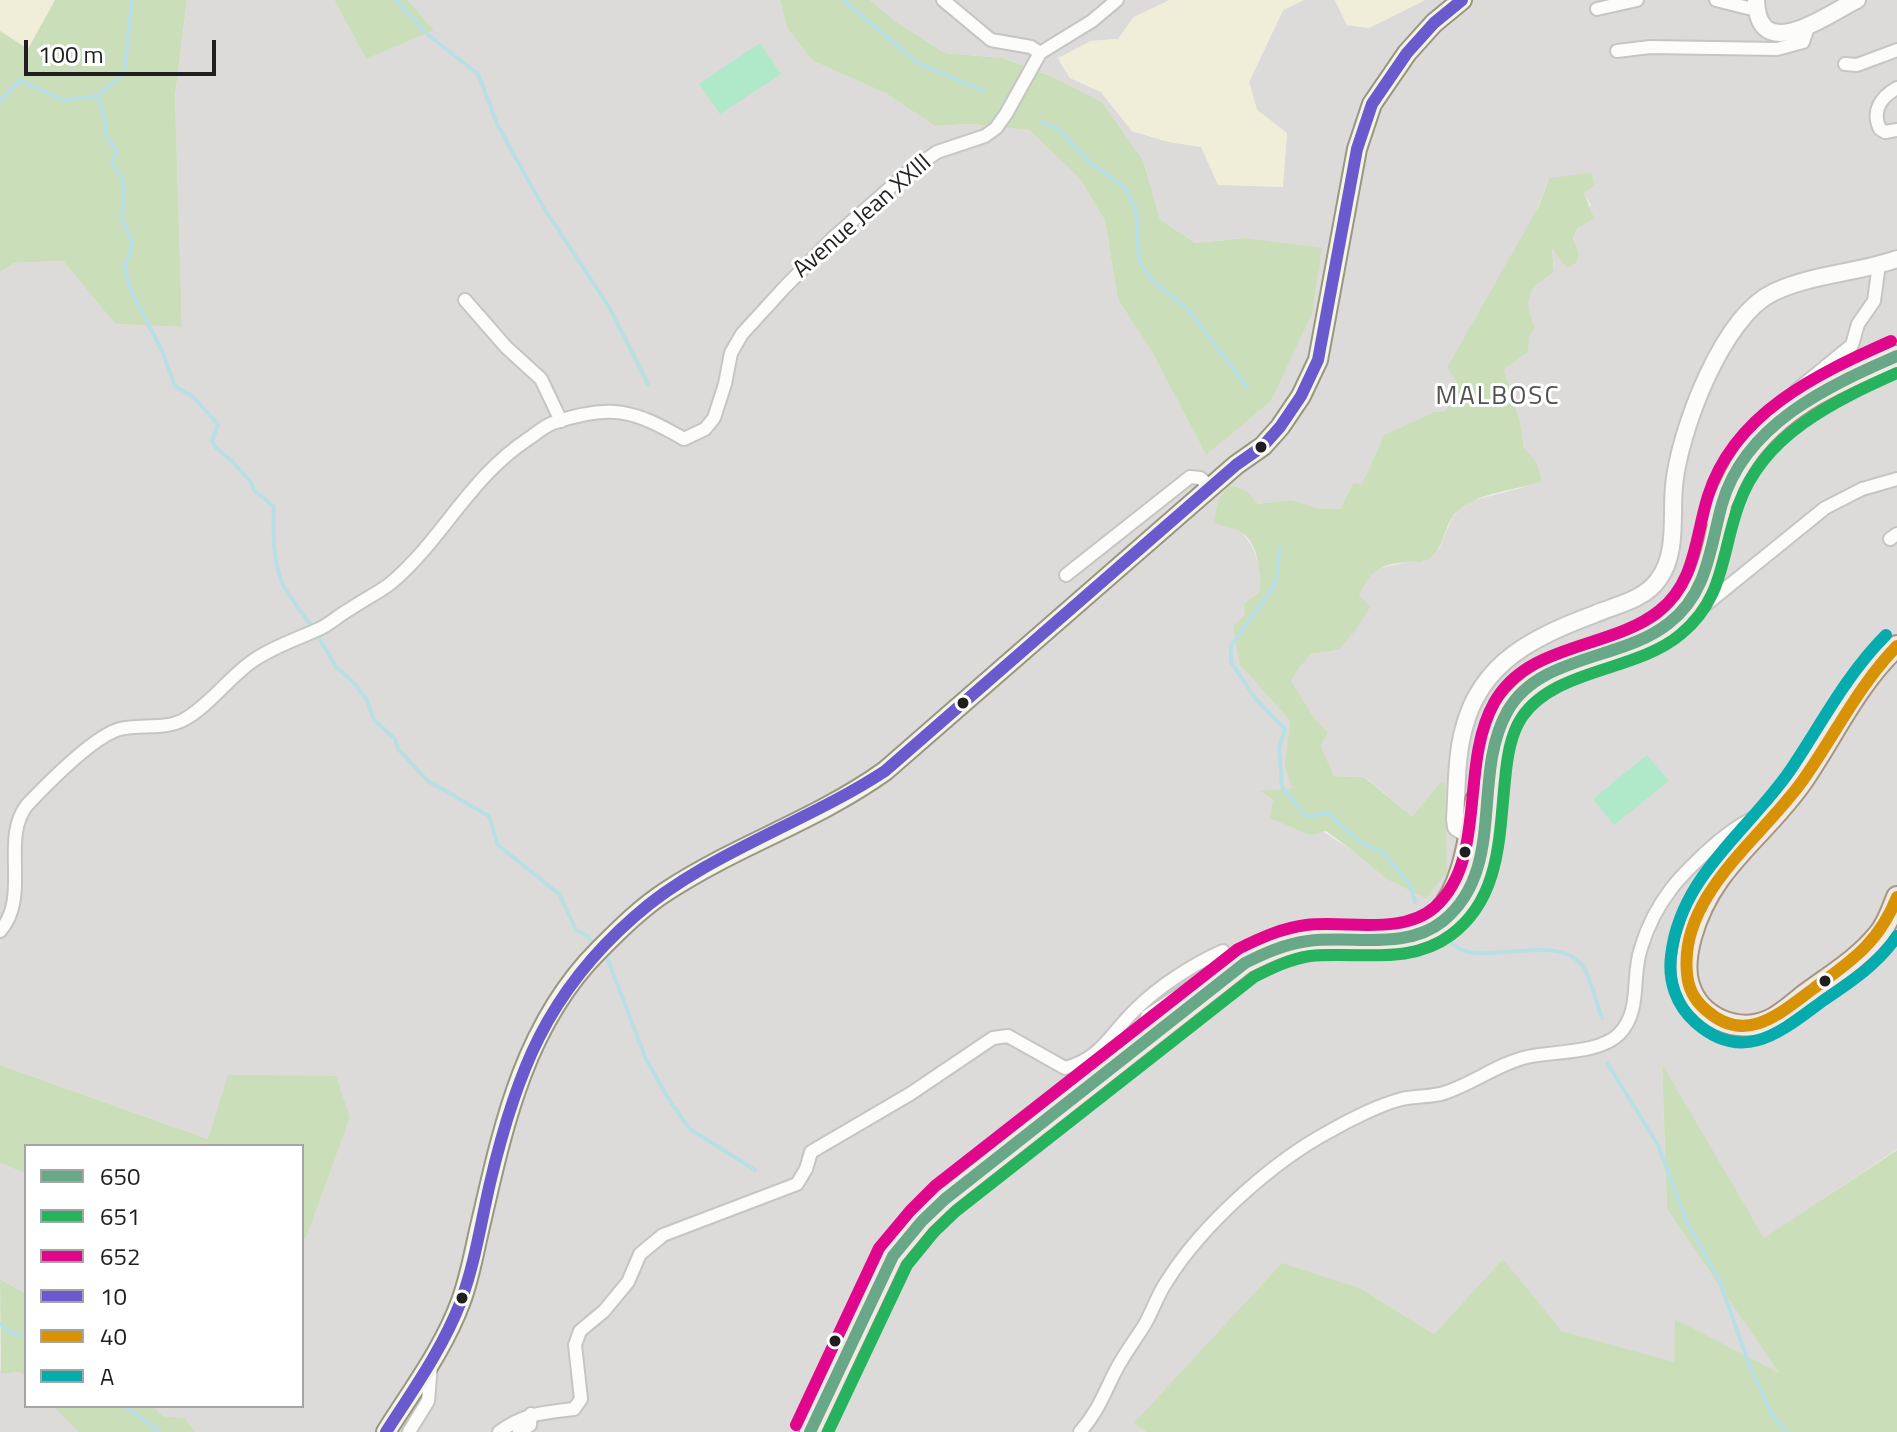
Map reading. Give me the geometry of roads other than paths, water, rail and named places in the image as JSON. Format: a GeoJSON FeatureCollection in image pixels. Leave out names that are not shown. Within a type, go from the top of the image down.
{"type":"FeatureCollection","features":[{"type":"Feature","properties":{"kind":"main road"},"geometry":{"type":"LineString","coordinates":[[386,1432],[451,1327],[462,1298],[521,1072],[534,1041],[574,979],[597,952],[666,891],[824,811],[885,771],[1236,465],[1283,404],[1306,363],[1312,344],[1324,328],[1357,149],[1372,104],[1407,53],[1434,23],[1462,0]]}},
{"type":"Feature","properties":{"kind":"main road"},"geometry":{"type":"LineString","coordinates":[[810,1432],[893,1256],[945,1199],[1245,963],[1270,950],[1314,940],[1391,941],[1442,923],[1474,880],[1476,801],[1486,731],[1505,693],[1534,668],[1554,657],[1630,632],[1668,610],[1689,586],[1706,536],[1753,447],[1789,412],[1829,386],[1897,356]]}},
{"type":"Feature","properties":{"kind":"main road"},"geometry":{"type":"LineString","coordinates":[[1423,931],[1449,897],[1485,817],[1498,727],[1509,708],[1521,694],[1552,671],[1636,643],[1655,634],[1678,615],[1697,593],[1705,574],[1716,539],[1721,506]]}},
{"type":"Feature","properties":{"kind":"main road"},"geometry":{"type":"LineString","coordinates":[[1897,646],[1868,678],[1801,783],[1725,868],[1707,897],[1693,929],[1687,957],[1693,994],[1710,1015],[1725,1023],[1740,1026],[1769,1021],[1862,952],[1879,934],[1897,897]]}},
{"type":"Feature","properties":{"kind":"street"},"geometry":{"type":"LineString","coordinates":[[943,0],[991,40],[1031,47],[1040,53]]}},
{"type":"Feature","properties":{"kind":"street","name":"Avenue Jean XXIII"},"geometry":{"type":"LineString","coordinates":[[561,421],[619,411],[644,417],[684,439],[705,429],[714,418],[731,353],[742,334],[784,288],[833,238],[907,173],[937,152],[985,136],[996,128],[1040,53],[1092,21],[1117,0]]}},
{"type":"Feature","properties":{"kind":"street"},"geometry":{"type":"LineString","coordinates":[[1597,9],[1637,0]]}},
{"type":"Feature","properties":{"kind":"street"},"geometry":{"type":"LineString","coordinates":[[1716,0],[1748,8],[1756,3],[1766,27],[1775,32],[1791,33],[1857,0]]}},
{"type":"Feature","properties":{"kind":"street"},"geometry":{"type":"LineString","coordinates":[[1617,51],[1650,47],[1777,49],[1803,42],[1808,27]]}},
{"type":"Feature","properties":{"kind":"street"},"geometry":{"type":"LineString","coordinates":[[1845,64],[1857,65],[1897,50]]}},
{"type":"Feature","properties":{"kind":"street"},"geometry":{"type":"LineString","coordinates":[[1897,88],[1881,100],[1877,113],[1880,129],[1885,132],[1897,130]]}},
{"type":"Feature","properties":{"kind":"street"},"geometry":{"type":"LineString","coordinates":[[1476,840],[1456,827],[1455,819],[1463,731],[1468,713],[1481,689],[1521,646],[1636,598],[1650,590],[1660,578],[1672,544],[1674,491],[1681,442],[1724,343],[1740,318],[1773,293],[1897,259]]}},
{"type":"Feature","properties":{"kind":"street"},"geometry":{"type":"LineString","coordinates":[[1789,412],[1797,390],[1852,345],[1858,324],[1874,301],[1879,264]]}},
{"type":"Feature","properties":{"kind":"street"},"geometry":{"type":"LineString","coordinates":[[0,931],[13,903],[12,850],[15,826],[24,808],[96,741],[118,729],[185,720],[252,661],[276,646],[323,627],[388,586],[410,566],[475,484],[512,449],[550,424],[561,421],[541,379],[506,347],[465,300]]}},
{"type":"Feature","properties":{"kind":"street"},"geometry":{"type":"LineString","coordinates":[[1066,575],[1190,477],[1200,478],[1211,487]]}},
{"type":"Feature","properties":{"kind":"street"},"geometry":{"type":"LineString","coordinates":[[1678,615],[1704,606],[1825,508],[1862,489],[1897,479]]}},
{"type":"Feature","properties":{"kind":"street"},"geometry":{"type":"LineString","coordinates":[[1080,1432],[1098,1412],[1116,1370],[1166,1282],[1192,1247],[1258,1180],[1330,1131],[1400,1100],[1443,1094],[1526,1057],[1579,1049],[1615,1038],[1624,1029],[1635,1003],[1635,977],[1640,950],[1670,889],[1728,834],[1757,815],[1776,814]]}},
{"type":"Feature","properties":{"kind":"street"},"geometry":{"type":"LineString","coordinates":[[499,1432],[517,1418],[574,1409],[581,1399],[575,1345],[580,1331],[604,1311],[628,1282],[640,1254],[663,1235],[797,1184],[811,1152],[910,1094],[993,1038],[1008,1036],[1065,1068],[1080,1064],[1100,1051],[1136,1009],[1199,961],[1223,951],[1214,972],[1147,1016],[1143,1025],[1148,1039]]}},
{"type":"Feature","properties":{"kind":"street"},"geometry":{"type":"LineString","coordinates":[[409,1432],[428,1401],[432,1362]]}},
{"type":"Feature","properties":{"kind":"street"},"geometry":{"type":"LineString","coordinates":[[519,1432],[530,1425],[531,1414]]}},
{"type":"Feature","properties":{"kind":"waterway"},"geometry":{"type":"LineString","coordinates":[[0,101],[20,80],[63,100],[98,96],[124,73],[132,0]]}},
{"type":"Feature","properties":{"kind":"waterway"},"geometry":{"type":"LineString","coordinates":[[396,0],[427,34],[478,74],[498,126],[542,205],[609,307],[648,384]]}},
{"type":"Feature","properties":{"kind":"waterway"},"geometry":{"type":"LineString","coordinates":[[843,0],[918,63],[984,91]]}},
{"type":"Feature","properties":{"kind":"waterway"},"geometry":{"type":"LineString","coordinates":[[98,96],[106,135],[117,152],[112,163],[124,181],[122,219],[132,248],[124,266],[131,291],[162,351],[175,386],[192,396],[218,424],[212,441],[215,447],[274,507],[274,545],[279,574],[310,624]]}},
{"type":"Feature","properties":{"kind":"waterway"},"geometry":{"type":"LineString","coordinates":[[1041,122],[1057,128],[1091,163],[1125,188],[1136,209],[1139,261],[1153,282],[1188,309],[1247,387]]}},
{"type":"Feature","properties":{"kind":"waterway"},"geometry":{"type":"LineString","coordinates":[[1280,547],[1276,583],[1231,646],[1231,662],[1254,697],[1285,729],[1279,748],[1282,787],[1306,816],[1328,813],[1360,842],[1382,852],[1410,884],[1415,902]]}},
{"type":"Feature","properties":{"kind":"waterway"},"geometry":{"type":"LineString","coordinates":[[319,638],[336,667],[366,698],[374,720],[395,739],[398,749],[428,781],[489,816],[498,845],[559,894],[576,930],[594,944]]}},
{"type":"Feature","properties":{"kind":"waterway"},"geometry":{"type":"LineString","coordinates":[[1447,939],[1460,949],[1476,953],[1541,950],[1571,956],[1585,970],[1602,1018]]}},
{"type":"Feature","properties":{"kind":"waterway"},"geometry":{"type":"LineString","coordinates":[[606,955],[646,1059],[671,1103],[690,1129],[755,1170]]}},
{"type":"Feature","properties":{"kind":"waterway"},"geometry":{"type":"LineString","coordinates":[[1607,1063],[1658,1145],[1688,1225],[1718,1277],[1749,1364],[1772,1415],[1787,1432]]}},
{"type":"Feature","properties":{"kind":"waterway"},"geometry":{"type":"LineString","coordinates":[[0,1323],[8,1331],[24,1336]]}},
{"type":"Feature","properties":{"kind":"waterway"},"geometry":{"type":"LineString","coordinates":[[128,1408],[160,1432]]}},
{"type":"Feature","properties":{"kind":"district","name":"MALBOSC"},"geometry":{"type":"Point","coordinates":[1498,398]}}]}
